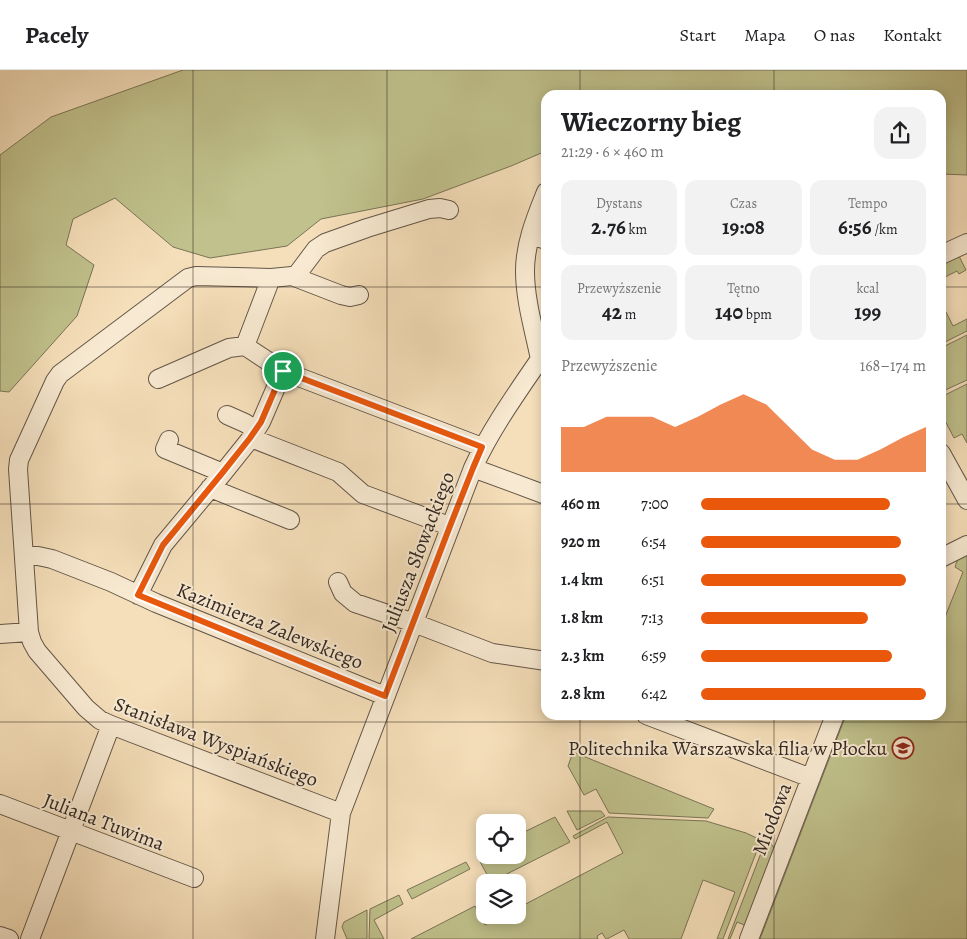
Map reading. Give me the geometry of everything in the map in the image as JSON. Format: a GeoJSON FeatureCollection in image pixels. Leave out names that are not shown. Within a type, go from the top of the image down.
{"type":"FeatureCollection","features":[{"type":"Feature","properties":{"kind":"street"},"geometry":{"type":"LineString","coordinates":[[292,276],[298,273],[316,249],[325,243],[429,208],[449,210]]}},
{"type":"Feature","properties":{"kind":"street","name":"Juliusza Słowackiego"},"geometry":{"type":"LineString","coordinates":[[541,221],[538,238],[528,245],[525,270],[526,291],[541,352]]}},
{"type":"Feature","properties":{"kind":"street"},"geometry":{"type":"LineString","coordinates":[[946,253],[967,243]]}},
{"type":"Feature","properties":{"kind":"street","name":"Stanisława Wyspiańskiego"},"geometry":{"type":"LineString","coordinates":[[341,813],[100,720],[86,708],[37,651],[29,632],[18,469],[19,460],[54,381],[60,374],[188,278],[196,276],[271,278],[292,276],[341,295],[350,297],[359,295]]}},
{"type":"Feature","properties":{"kind":"street"},"geometry":{"type":"LineString","coordinates":[[245,346],[271,278]]}},
{"type":"Feature","properties":{"kind":"street"},"geometry":{"type":"LineString","coordinates":[[158,379],[229,348],[245,346],[283,371],[482,447]]}},
{"type":"Feature","properties":{"kind":"street","name":"Juliusza Słowackiego"},"geometry":{"type":"LineString","coordinates":[[325,939],[341,813],[482,447],[492,430],[541,363]]}},
{"type":"Feature","properties":{"kind":"street"},"geometry":{"type":"LineString","coordinates":[[138,595],[163,545],[261,422],[283,371]]}},
{"type":"Feature","properties":{"kind":"street"},"geometry":{"type":"LineString","coordinates":[[227,415],[245,423],[253,434],[338,472],[363,494],[450,526]]}},
{"type":"Feature","properties":{"kind":"street"},"geometry":{"type":"LineString","coordinates":[[169,440],[166,449],[223,472]]}},
{"type":"Feature","properties":{"kind":"street"},"geometry":{"type":"LineString","coordinates":[[946,462],[967,500]]}},
{"type":"Feature","properties":{"kind":"street"},"geometry":{"type":"LineString","coordinates":[[473,468],[541,493]]}},
{"type":"Feature","properties":{"kind":"street"},"geometry":{"type":"LineString","coordinates":[[210,488],[290,520]]}},
{"type":"Feature","properties":{"kind":"street"},"geometry":{"type":"LineString","coordinates":[[946,556],[967,545]]}},
{"type":"Feature","properties":{"kind":"street","name":"Kazimierza Zalewskiego"},"geometry":{"type":"LineString","coordinates":[[25,556],[52,559],[385,696]]}},
{"type":"Feature","properties":{"kind":"street"},"geometry":{"type":"LineString","coordinates":[[338,582],[343,593],[355,603],[492,652],[541,660]]}},
{"type":"Feature","properties":{"kind":"street"},"geometry":{"type":"LineString","coordinates":[[0,634],[29,632]]}},
{"type":"Feature","properties":{"kind":"street"},"geometry":{"type":"LineString","coordinates":[[659,720],[811,778]]}},
{"type":"Feature","properties":{"kind":"street","name":"Miodowa"},"geometry":{"type":"LineString","coordinates":[[749,939],[833,720]]}},
{"type":"Feature","properties":{"kind":"street"},"geometry":{"type":"LineString","coordinates":[[30,939],[112,724]]}},
{"type":"Feature","properties":{"kind":"street","name":"Juliana Tuwima"},"geometry":{"type":"LineString","coordinates":[[0,804],[194,878]]}},
{"type":"Feature","properties":{"kind":"street"},"geometry":{"type":"LineString","coordinates":[[0,936],[9,939]]}},
{"type":"Feature","properties":{"kind":"green space"},"geometry":{"type":"Polygon","coordinates":[[[183,70],[967,70],[967,175],[946,174],[946,90],[541,90],[541,153],[423,199],[321,219],[287,246],[210,258],[173,247],[115,198],[73,219],[66,245],[94,265],[77,316],[9,392],[0,391],[0,155],[51,117],[183,70]]]}},
{"type":"Feature","properties":{"kind":"green space"},"geometry":{"type":"Polygon","coordinates":[[[959,256],[966,270],[959,274],[957,271],[946,276],[946,262],[959,256]]]}},
{"type":"Feature","properties":{"kind":"green space"},"geometry":{"type":"Polygon","coordinates":[[[946,312],[953,326],[967,319],[967,331],[946,342],[946,312]]]}},
{"type":"Feature","properties":{"kind":"green space"},"geometry":{"type":"Polygon","coordinates":[[[967,335],[967,380],[946,390],[946,346],[967,335]]]}},
{"type":"Feature","properties":{"kind":"green space"},"geometry":{"type":"Polygon","coordinates":[[[967,384],[967,443],[962,434],[954,438],[946,423],[946,394],[967,384]]]}},
{"type":"Feature","properties":{"kind":"green space","name":"Politechnika Warszawska filia w Płocku"},"geometry":{"type":"Polygon","coordinates":[[[967,553],[967,939],[760,939],[844,720],[946,720],[946,614],[963,572],[955,567],[961,557],[967,553]]]}},
{"type":"Feature","properties":{"kind":"green space"},"geometry":{"type":"Polygon","coordinates":[[[573,752],[714,809],[708,818],[609,813],[596,789],[584,795],[568,766],[573,752]]]}},
{"type":"Feature","properties":{"kind":"green space"},"geometry":{"type":"Polygon","coordinates":[[[567,811],[601,811],[605,816],[577,830],[567,811]]]}},
{"type":"Feature","properties":{"kind":"green space"},"geometry":{"type":"Polygon","coordinates":[[[555,817],[570,842],[507,874],[487,874],[481,864],[526,864],[526,831],[555,817]]]}},
{"type":"Feature","properties":{"kind":"green space"},"geometry":{"type":"Polygon","coordinates":[[[608,817],[706,821],[746,833],[761,840],[723,939],[717,939],[735,892],[703,880],[681,939],[629,939],[624,930],[607,939],[602,933],[597,936],[598,939],[411,939],[475,906],[476,924],[526,924],[526,904],[623,853],[607,822],[575,839],[573,836],[608,817]]]}},
{"type":"Feature","properties":{"kind":"green space"},"geometry":{"type":"Polygon","coordinates":[[[769,840],[775,850],[747,926],[737,922],[730,939],[728,939],[764,845],[769,840]]]}},
{"type":"Feature","properties":{"kind":"green space"},"geometry":{"type":"Polygon","coordinates":[[[466,862],[470,869],[412,899],[407,890],[466,862]]]}},
{"type":"Feature","properties":{"kind":"green space"},"geometry":{"type":"Polygon","coordinates":[[[399,895],[403,904],[374,920],[384,939],[369,939],[370,909],[399,895]]]}},
{"type":"Feature","properties":{"kind":"green space"},"geometry":{"type":"Polygon","coordinates":[[[367,910],[367,939],[347,939],[342,927],[344,922],[367,910]]]}},
{"type":"Feature","properties":{"kind":"place","name":"Politechnika Warszawska filia w Płocku"},"geometry":{"type":"Point","coordinates":[903,748]}},
{"type":"Feature","properties":{"kind":"route"},"geometry":{"type":"LineString","coordinates":[[283,371],[482,447],[385,696],[138,595],[163,545],[261,422],[283,371]]}}]}
